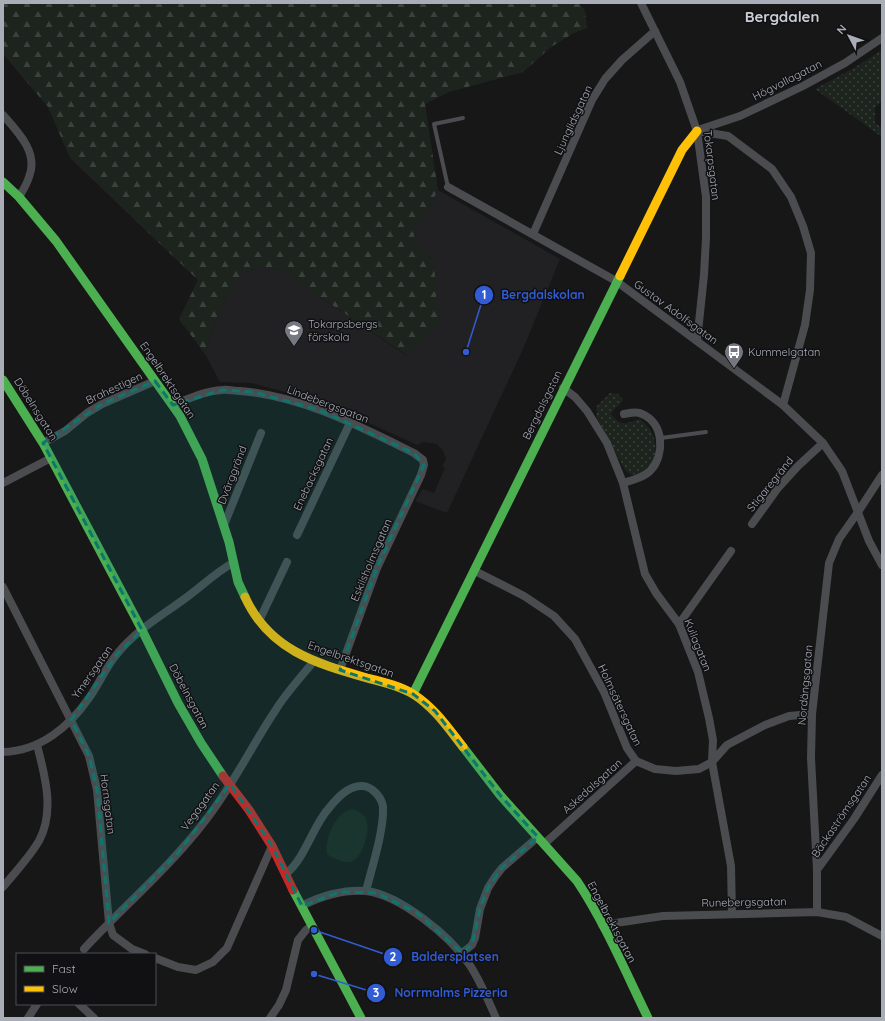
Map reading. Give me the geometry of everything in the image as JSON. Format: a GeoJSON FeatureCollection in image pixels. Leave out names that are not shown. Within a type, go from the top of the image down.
{"type":"FeatureCollection","features":[{"type":"Feature","properties":{"kind":"street","name":"Tokarpsgatan"},"geometry":{"type":"LineString","coordinates":[[641,3],[680,82],[697,131],[706,197],[706,238],[704,275],[696,341]]}},
{"type":"Feature","properties":{"kind":"street","name":"Ljunglidsgatan"},"geometry":{"type":"LineString","coordinates":[[533,234],[592,100],[605,79],[622,60],[655,31]]}},
{"type":"Feature","properties":{"kind":"street","name":"Högvallagatan"},"geometry":{"type":"LineString","coordinates":[[697,131],[740,116],[803,86],[845,63],[882,38]]}},
{"type":"Feature","properties":{"kind":"street"},"geometry":{"type":"LineString","coordinates":[[3,115],[27,146],[31,156],[32,166],[30,176],[19,197]]}},
{"type":"Feature","properties":{"kind":"street","name":"Bergdalsgatan"},"geometry":{"type":"LineString","coordinates":[[413,694],[682,150],[697,131]]}},
{"type":"Feature","properties":{"kind":"street"},"geometry":{"type":"LineString","coordinates":[[697,131],[728,136],[772,169],[791,197],[804,226],[811,253],[810,290],[805,325],[782,405]]}},
{"type":"Feature","properties":{"kind":"street","name":"Engelbrektsgatan"},"geometry":{"type":"LineString","coordinates":[[3,182],[19,197],[56,241],[180,416],[202,459],[224,525],[238,582],[259,621],[272,636],[284,645],[314,661],[395,686],[413,694],[435,711],[500,795],[577,881],[602,925],[648,1018]]}},
{"type":"Feature","properties":{"kind":"street","name":"Gustav Adolfsgatan"},"geometry":{"type":"LineString","coordinates":[[448,187],[616,281],[782,405],[823,443],[842,471],[869,541],[882,565]]}},
{"type":"Feature","properties":{"kind":"street","name":"Döbelnsgatan"},"geometry":{"type":"LineString","coordinates":[[3,380],[43,443],[142,630],[178,703],[201,743],[216,767],[249,810],[272,846],[312,926],[361,1018]]}},
{"type":"Feature","properties":{"kind":"street","name":"Brahestigen"},"geometry":{"type":"LineString","coordinates":[[43,443],[65,431],[87,413],[102,404],[155,381]]}},
{"type":"Feature","properties":{"kind":"street","name":"Kullagatan"},"geometry":{"type":"LineString","coordinates":[[563,388],[576,397],[587,411],[607,443],[624,483],[645,574],[656,593],[679,624],[698,672],[713,740],[712,762],[731,866],[732,913]]}},
{"type":"Feature","properties":{"kind":"street","name":"Lindebergsgatan"},"geometry":{"type":"LineString","coordinates":[[173,405],[204,393],[222,390],[254,392],[275,396],[320,410],[414,453],[423,460]]}},
{"type":"Feature","properties":{"kind":"street"},"geometry":{"type":"LineString","coordinates":[[624,414],[636,412],[649,418],[656,426],[661,438],[660,454],[651,470],[643,476],[624,483]]}},
{"type":"Feature","properties":{"kind":"street","name":"Enebacksgatan"},"geometry":{"type":"LineString","coordinates":[[297,535],[350,423]]}},
{"type":"Feature","properties":{"kind":"street","name":"Dvärggränd"},"geometry":{"type":"LineString","coordinates":[[224,525],[261,433]]}},
{"type":"Feature","properties":{"kind":"street","name":"Stigaregränd"},"geometry":{"type":"LineString","coordinates":[[752,524],[778,488],[798,466],[823,443]]}},
{"type":"Feature","properties":{"kind":"street"},"geometry":{"type":"LineString","coordinates":[[3,483],[51,458]]}},
{"type":"Feature","properties":{"kind":"street","name":"Eskilsholmsgatan"},"geometry":{"type":"LineString","coordinates":[[340,670],[377,568],[421,475],[424,465],[423,460]]}},
{"type":"Feature","properties":{"kind":"street","name":"Nordängsgatan"},"geometry":{"type":"LineString","coordinates":[[817,912],[817,870],[811,758],[812,714],[829,563],[839,539],[882,475]]}},
{"type":"Feature","properties":{"kind":"street"},"geometry":{"type":"LineString","coordinates":[[679,624],[731,551]]}},
{"type":"Feature","properties":{"kind":"street"},"geometry":{"type":"LineString","coordinates":[[259,621],[287,562]]}},
{"type":"Feature","properties":{"kind":"street","name":"Ymersgatan"},"geometry":{"type":"LineString","coordinates":[[3,752],[23,750],[37,745],[59,731],[71,720],[89,699],[117,654],[149,624],[224,568],[233,563]]}},
{"type":"Feature","properties":{"kind":"street","name":"Holmsätersgatan"},"geometry":{"type":"LineString","coordinates":[[475,571],[524,596],[554,616],[575,639],[604,692],[627,748],[636,761]]}},
{"type":"Feature","properties":{"kind":"street","name":"Hornsgatan"},"geometry":{"type":"LineString","coordinates":[[3,587],[89,756],[97,790],[109,923],[113,935],[132,949],[142,953]]}},
{"type":"Feature","properties":{"kind":"street","name":"Vegagatan"},"geometry":{"type":"LineString","coordinates":[[84,949],[152,882],[205,821],[230,784],[275,710],[314,661]]}},
{"type":"Feature","properties":{"kind":"street","name":"Askedalsgatan"},"geometry":{"type":"LineString","coordinates":[[462,953],[472,945],[475,938],[480,909],[488,888],[502,868],[541,841],[636,761],[655,769],[676,771],[699,769],[712,762],[727,745],[765,725],[789,716],[812,714]]}},
{"type":"Feature","properties":{"kind":"street"},"geometry":{"type":"LineString","coordinates":[[3,887],[39,841],[46,820],[48,794],[37,745]]}},
{"type":"Feature","properties":{"kind":"street","name":"Bäckaströmsgatan"},"geometry":{"type":"LineString","coordinates":[[817,870],[854,819],[882,775]]}},
{"type":"Feature","properties":{"kind":"street"},"geometry":{"type":"LineString","coordinates":[[286,874],[304,850],[328,808],[346,791],[356,786],[366,787],[379,796],[383,806],[382,822],[378,842],[366,891]]}},
{"type":"Feature","properties":{"kind":"street"},"geometry":{"type":"LineString","coordinates":[[156,958],[178,968],[196,970],[213,962],[227,948],[272,846]]}},
{"type":"Feature","properties":{"kind":"street"},"geometry":{"type":"LineString","coordinates":[[302,906],[340,892],[366,891],[389,898],[417,913],[462,953],[477,978],[496,1018]]}},
{"type":"Feature","properties":{"kind":"street","name":"Runebergsgatan"},"geometry":{"type":"LineString","coordinates":[[602,925],[663,916],[732,913],[817,912],[846,917],[882,936]]}},
{"type":"Feature","properties":{"kind":"street"},"geometry":{"type":"LineString","coordinates":[[270,1018],[279,1005],[286,990],[298,940],[306,930],[312,926]]}},
{"type":"Feature","properties":{"kind":"street"},"geometry":{"type":"LineString","coordinates":[[28,1018],[36,1005]]}},
{"type":"Feature","properties":{"kind":"street"},"geometry":{"type":"LineString","coordinates":[[80,1005],[94,1018]]}},
{"type":"Feature","properties":{"kind":"lane"},"geometry":{"type":"LineString","coordinates":[[448,187],[434,124],[463,118]]}},
{"type":"Feature","properties":{"kind":"lane"},"geometry":{"type":"LineString","coordinates":[[661,438],[706,432]]}},
{"type":"Feature","properties":{"kind":"highlighted area"},"geometry":{"type":"Polygon","coordinates":[[[155,381],[173,405],[222,390],[254,392],[319,410],[414,453],[424,465],[377,568],[340,670],[413,694],[435,711],[500,795],[538,837],[502,868],[488,888],[480,909],[472,945],[462,953],[417,913],[377,893],[340,892],[302,906],[272,846],[230,784],[179,852],[109,923],[97,790],[89,756],[71,720],[117,654],[142,630],[43,443],[102,404],[155,381]]]}},
{"type":"Feature","properties":{"kind":"shaded area"},"geometry":{"type":"Polygon","coordinates":[[[438,190],[560,259],[523,349],[447,513],[415,501],[423,489],[434,493],[445,468],[442,466],[446,459],[443,451],[437,444],[423,442],[417,445],[349,414],[289,393],[251,383],[220,382],[205,354],[212,328],[228,293],[240,277],[257,267],[270,267],[286,274],[407,356],[434,261],[412,240],[438,190]]]}},
{"type":"Feature","properties":{"kind":"green space"},"geometry":{"type":"Polygon","coordinates":[[[3,3],[579,3],[585,11],[587,28],[574,33],[551,47],[523,72],[449,92],[425,104],[438,190],[412,240],[434,261],[438,322],[408,356],[286,274],[270,267],[257,267],[240,277],[228,293],[212,328],[205,354],[179,319],[198,280],[70,158],[48,107],[3,54],[3,3]]]}},
{"type":"Feature","properties":{"kind":"green space"},"geometry":{"type":"Polygon","coordinates":[[[882,50],[882,101],[875,108],[875,123],[882,128],[882,137],[815,89],[854,68],[882,50]]]}},
{"type":"Feature","properties":{"kind":"green space"},"geometry":{"type":"Polygon","coordinates":[[[610,393],[618,394],[623,400],[611,414],[618,421],[621,423],[627,423],[640,419],[653,434],[655,452],[653,460],[648,467],[641,472],[631,475],[625,470],[596,416],[597,406],[610,393]]]}},
{"type":"Feature","properties":{"kind":"green space"},"geometry":{"type":"Polygon","coordinates":[[[353,809],[366,818],[367,836],[362,850],[355,860],[344,862],[327,854],[327,841],[332,827],[341,815],[353,809]]]}},
{"type":"Feature","properties":{"kind":"traffic: fast"},"geometry":{"type":"LineString","coordinates":[[3,182],[19,197],[56,241],[180,416],[202,459],[229,542],[238,582],[245,597]]}},
{"type":"Feature","properties":{"kind":"traffic: fast"},"geometry":{"type":"LineString","coordinates":[[413,694],[620,276]]}},
{"type":"Feature","properties":{"kind":"traffic: fast"},"geometry":{"type":"LineString","coordinates":[[3,380],[43,443],[142,630],[178,703],[201,743],[223,776]]}},
{"type":"Feature","properties":{"kind":"traffic: fast"},"geometry":{"type":"LineString","coordinates":[[463,747],[500,795],[577,881],[606,931],[648,1018]]}},
{"type":"Feature","properties":{"kind":"traffic: fast"},"geometry":{"type":"LineString","coordinates":[[293,890],[361,1018]]}},
{"type":"Feature","properties":{"kind":"traffic: slow"},"geometry":{"type":"LineString","coordinates":[[620,276],[682,150],[697,131]]}},
{"type":"Feature","properties":{"kind":"traffic: slow"},"geometry":{"type":"LineString","coordinates":[[245,597],[255,615],[267,630],[280,642],[312,660],[391,684],[413,694],[435,712],[463,747]]}},
{"type":"Feature","properties":{"kind":"traffic: jam"},"geometry":{"type":"LineString","coordinates":[[223,776],[249,810],[272,846],[293,890]]}},
{"type":"Feature","properties":{"kind":"place","name":"Tokarpsbergs förskola"},"geometry":{"type":"Point","coordinates":[294,347]}},
{"type":"Feature","properties":{"kind":"place","name":"Bergdalskolan"},"geometry":{"type":"Point","coordinates":[466,352]}},
{"type":"Feature","properties":{"kind":"place","name":"Kummelgatan"},"geometry":{"type":"Point","coordinates":[734,369]}},
{"type":"Feature","properties":{"kind":"place","name":"Baldersplatsen"},"geometry":{"type":"Point","coordinates":[314,930]}},
{"type":"Feature","properties":{"kind":"place","name":"Norrmalms Pizzeria"},"geometry":{"type":"Point","coordinates":[314,974]}},
{"type":"Feature","properties":{"kind":"district","name":"Bergdalen"},"geometry":{"type":"Point","coordinates":[782,17]}}]}
